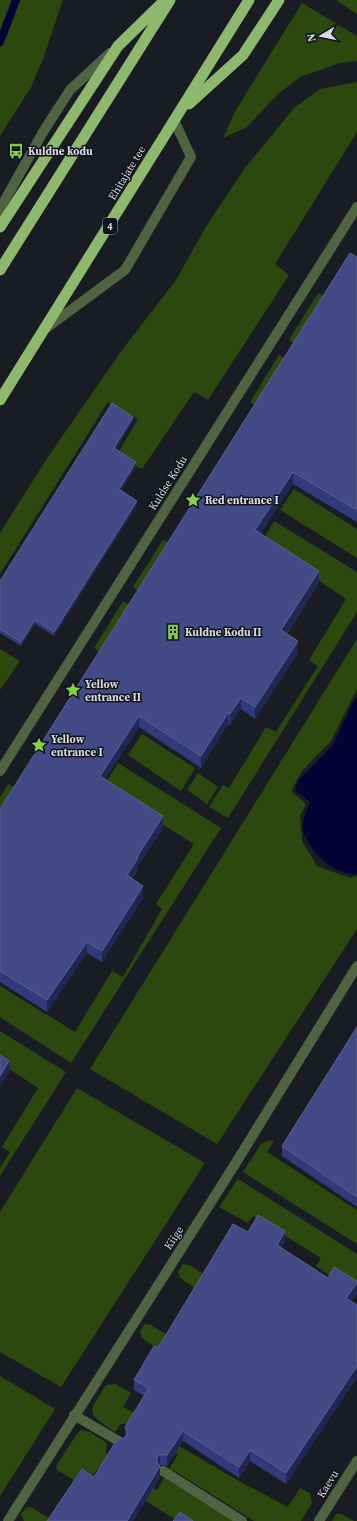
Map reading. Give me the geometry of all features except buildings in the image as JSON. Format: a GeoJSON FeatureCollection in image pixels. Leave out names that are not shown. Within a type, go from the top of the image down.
{"type":"FeatureCollection","features":[{"type":"Feature","properties":{"kind":"highway"},"geometry":{"type":"LineString","coordinates":[[0,227],[118,46],[165,0]]}},
{"type":"Feature","properties":{"kind":"highway"},"geometry":{"type":"LineString","coordinates":[[0,270],[170,0]]}},
{"type":"Feature","properties":{"kind":"highway","name":"Ehitajate tee"},"geometry":{"type":"LineString","coordinates":[[0,400],[249,0]]}},
{"type":"Feature","properties":{"kind":"highway"},"geometry":{"type":"LineString","coordinates":[[176,117],[242,55],[279,0]]}},
{"type":"Feature","properties":{"kind":"street"},"geometry":{"type":"LineString","coordinates":[[0,220],[1,207],[43,132],[70,90],[118,46]]}},
{"type":"Feature","properties":{"kind":"street"},"geometry":{"type":"LineString","coordinates":[[44,330],[125,270],[191,157],[176,117]]}},
{"type":"Feature","properties":{"kind":"street","name":"Kuldse Kodu"},"geometry":{"type":"LineString","coordinates":[[0,771],[357,207]]}},
{"type":"Feature","properties":{"kind":"street","name":"Kiige"},"geometry":{"type":"LineString","coordinates":[[8,1521],[74,1415],[232,1169],[357,966]]}},
{"type":"Feature","properties":{"kind":"street"},"geometry":{"type":"LineString","coordinates":[[74,1415],[122,1443]]}},
{"type":"Feature","properties":{"kind":"street","name":"Kaevu"},"geometry":{"type":"LineString","coordinates":[[319,1521],[357,1461]]}},
{"type":"Feature","properties":{"kind":"street"},"geometry":{"type":"LineString","coordinates":[[163,1471],[242,1521]]}},
{"type":"Feature","properties":{"kind":"green space"},"geometry":{"type":"Polygon","coordinates":[[[0,0],[63,0],[43,59],[31,87],[0,136],[0,0]]]}},
{"type":"Feature","properties":{"kind":"green space"},"geometry":{"type":"Polygon","coordinates":[[[336,0],[357,0],[357,14],[336,0]]]}},
{"type":"Feature","properties":{"kind":"green space"},"geometry":{"type":"Polygon","coordinates":[[[302,3],[357,36],[357,61],[340,63],[300,77],[278,94],[247,127],[223,138],[236,110],[302,3]]]}},
{"type":"Feature","properties":{"kind":"green space"},"geometry":{"type":"Polygon","coordinates":[[[357,82],[357,132],[275,264],[289,275],[208,400],[194,392],[142,469],[117,455],[138,419],[108,402],[0,574],[0,533],[48,457],[122,350],[176,280],[207,225],[245,168],[294,108],[320,89],[357,82]]]}},
{"type":"Feature","properties":{"kind":"green space"},"geometry":{"type":"Polygon","coordinates":[[[318,293],[327,298],[298,346],[289,340],[318,293]]]}},
{"type":"Feature","properties":{"kind":"green space"},"geometry":{"type":"Polygon","coordinates":[[[279,355],[288,360],[258,408],[250,402],[279,355]]]}},
{"type":"Feature","properties":{"kind":"green space"},"geometry":{"type":"Polygon","coordinates":[[[294,489],[357,529],[357,558],[280,510],[294,489]]]}},
{"type":"Feature","properties":{"kind":"green space"},"geometry":{"type":"Polygon","coordinates":[[[274,521],[357,572],[357,612],[228,818],[209,807],[223,785],[229,788],[266,727],[276,732],[318,666],[309,660],[346,599],[262,542],[274,521]]]}},
{"type":"Feature","properties":{"kind":"green space"},"geometry":{"type":"Polygon","coordinates":[[[163,540],[172,545],[142,593],[133,587],[163,540]]]}},
{"type":"Feature","properties":{"kind":"green space"},"geometry":{"type":"Polygon","coordinates":[[[123,601],[132,607],[103,654],[94,648],[123,601]]]}},
{"type":"Feature","properties":{"kind":"green space"},"geometry":{"type":"Polygon","coordinates":[[[357,639],[357,689],[331,741],[302,771],[291,791],[306,804],[300,816],[302,841],[317,866],[350,878],[357,876],[357,929],[217,1144],[90,1069],[357,639]]]}},
{"type":"Feature","properties":{"kind":"green space"},"geometry":{"type":"Polygon","coordinates":[[[0,649],[20,661],[0,690],[0,649]]]}},
{"type":"Feature","properties":{"kind":"green space"},"geometry":{"type":"Polygon","coordinates":[[[142,734],[195,768],[181,791],[128,755],[142,734]]]}},
{"type":"Feature","properties":{"kind":"green space"},"geometry":{"type":"Polygon","coordinates":[[[118,763],[221,828],[71,1063],[0,1017],[0,986],[75,1032],[112,971],[123,977],[162,909],[156,904],[194,844],[103,787],[118,763]]]}},
{"type":"Feature","properties":{"kind":"green space"},"geometry":{"type":"Polygon","coordinates":[[[198,773],[218,787],[207,804],[187,790],[198,773]]]}},
{"type":"Feature","properties":{"kind":"green space"},"geometry":{"type":"Polygon","coordinates":[[[8,784],[17,789],[0,818],[0,798],[8,784]]]}},
{"type":"Feature","properties":{"kind":"green space"},"geometry":{"type":"Polygon","coordinates":[[[0,1031],[66,1072],[0,1176],[0,1168],[10,1152],[2,1147],[38,1088],[0,1063],[0,1031]]]}},
{"type":"Feature","properties":{"kind":"green space"},"geometry":{"type":"Polygon","coordinates":[[[77,1088],[205,1163],[61,1387],[0,1352],[0,1212],[77,1088]]]}},
{"type":"Feature","properties":{"kind":"green space"},"geometry":{"type":"Polygon","coordinates":[[[269,1140],[274,1141],[267,1152],[357,1210],[357,1244],[243,1172],[261,1144],[269,1140]]]}},
{"type":"Feature","properties":{"kind":"green space"},"geometry":{"type":"Polygon","coordinates":[[[238,1179],[357,1254],[357,1288],[329,1275],[316,1266],[321,1258],[253,1216],[248,1223],[219,1207],[238,1179]]]}},
{"type":"Feature","properties":{"kind":"green space"},"geometry":{"type":"Polygon","coordinates":[[[183,1264],[189,1265],[210,1278],[201,1292],[180,1278],[178,1272],[183,1264]]]}},
{"type":"Feature","properties":{"kind":"green space"},"geometry":{"type":"Polygon","coordinates":[[[145,1324],[151,1325],[172,1338],[163,1352],[142,1338],[140,1331],[145,1324]]]}},
{"type":"Feature","properties":{"kind":"green space"},"geometry":{"type":"Polygon","coordinates":[[[0,1376],[55,1409],[0,1496],[0,1376]]]}},
{"type":"Feature","properties":{"kind":"green space"},"geometry":{"type":"Polygon","coordinates":[[[115,1384],[131,1393],[123,1407],[137,1414],[133,1419],[239,1481],[288,1507],[300,1488],[310,1493],[312,1503],[301,1521],[254,1521],[173,1470],[167,1480],[234,1521],[178,1521],[128,1490],[108,1470],[100,1466],[93,1475],[81,1469],[74,1480],[57,1470],[56,1466],[76,1435],[81,1430],[90,1432],[107,1443],[106,1453],[110,1459],[157,1490],[178,1454],[128,1424],[121,1424],[115,1432],[94,1416],[92,1412],[95,1402],[106,1385],[115,1384]]]}},
{"type":"Feature","properties":{"kind":"green space"},"geometry":{"type":"Polygon","coordinates":[[[27,1507],[33,1508],[53,1521],[24,1521],[21,1514],[27,1507]]]}},
{"type":"Feature","properties":{"kind":"green space"},"geometry":{"type":"Polygon","coordinates":[[[336,1514],[341,1514],[354,1521],[332,1521],[336,1514]]]}},
{"type":"Feature","properties":{"kind":"shaded area"},"geometry":{"type":"Polygon","coordinates":[[[355,698],[357,698],[357,874],[355,875],[340,871],[328,865],[313,850],[305,836],[303,829],[304,819],[310,802],[295,791],[298,781],[333,745],[355,698]]]}},
{"type":"Feature","properties":{"kind":"waterway"},"geometry":{"type":"LineString","coordinates":[[0,42],[16,0]]}},
{"type":"Feature","properties":{"kind":"place","name":"Kuldne kodu"},"geometry":{"type":"Point","coordinates":[16,151]}},
{"type":"Feature","properties":{"kind":"place","name":"Red entrance I"},"geometry":{"type":"Point","coordinates":[193,500]}},
{"type":"Feature","properties":{"kind":"place","name":"Kuldne Kodu II"},"geometry":{"type":"Point","coordinates":[173,632]}},
{"type":"Feature","properties":{"kind":"place","name":"Yellow entrance II"},"geometry":{"type":"Point","coordinates":[73,690]}},
{"type":"Feature","properties":{"kind":"place","name":"Yellow entrance I"},"geometry":{"type":"Point","coordinates":[39,745]}}]}
